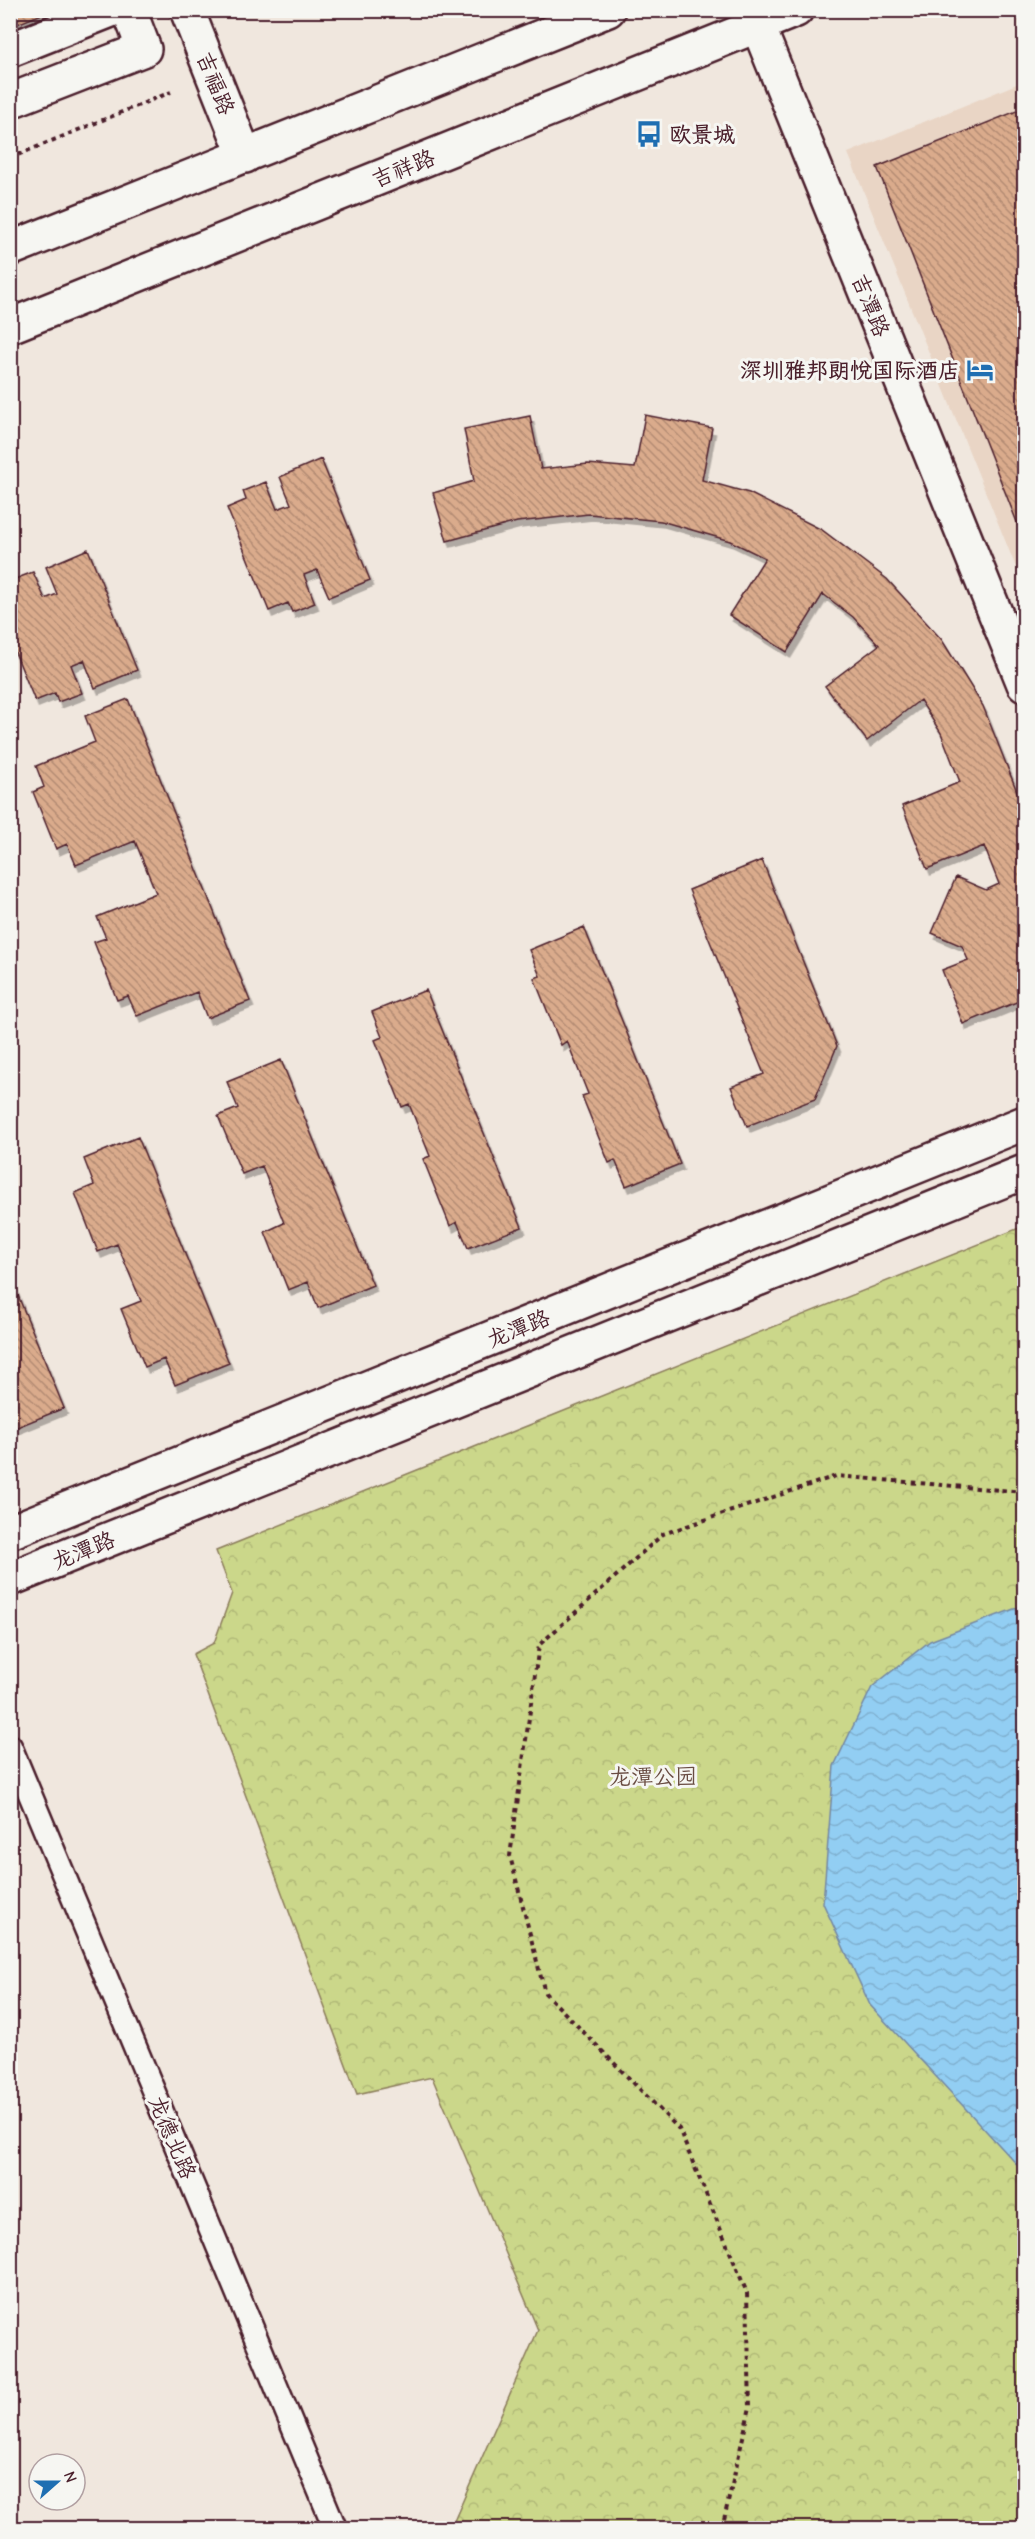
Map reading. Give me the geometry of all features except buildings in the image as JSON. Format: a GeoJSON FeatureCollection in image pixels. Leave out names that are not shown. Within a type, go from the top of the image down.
{"type":"FeatureCollection","features":[{"type":"Feature","properties":{"kind":"street"},"geometry":{"type":"LineString","coordinates":[[10,50],[111,10]]}},
{"type":"Feature","properties":{"kind":"street"},"geometry":{"type":"LineString","coordinates":[[10,101],[144,49],[129,10]]}},
{"type":"Feature","properties":{"kind":"street","name":"吉福路"},"geometry":{"type":"LineString","coordinates":[[187,10],[245,156]]}},
{"type":"Feature","properties":{"kind":"street"},"geometry":{"type":"LineString","coordinates":[[10,249],[608,10]]}},
{"type":"Feature","properties":{"kind":"street","name":"吉祥路"},"geometry":{"type":"LineString","coordinates":[[10,326],[796,10]]}},
{"type":"Feature","properties":{"kind":"street","name":"吉潭路"},"geometry":{"type":"LineString","coordinates":[[758,26],[1024,684]]}},
{"type":"Feature","properties":{"kind":"street","name":"龙潭路"},"geometry":{"type":"LineString","coordinates":[[10,1532],[1024,1123]]}},
{"type":"Feature","properties":{"kind":"street","name":"龙潭路"},"geometry":{"type":"LineString","coordinates":[[10,1579],[1024,1172]]}},
{"type":"Feature","properties":{"kind":"lane","name":"龙德北路"},"geometry":{"type":"LineString","coordinates":[[10,1746],[335,2529]]}},
{"type":"Feature","properties":{"kind":"path"},"geometry":{"type":"LineString","coordinates":[[10,158],[171,92]]}},
{"type":"Feature","properties":{"kind":"path"},"geometry":{"type":"LineString","coordinates":[[722,2529],[750,2407],[747,2293],[680,2129],[545,1993],[510,1856],[539,1645],[663,1534],[836,1476],[1024,1491]]}},
{"type":"Feature","properties":{"kind":"shaded area","name":"深圳雅邦朗悦国际酒店"},"geometry":{"type":"Polygon","coordinates":[[[1024,81],[1024,587],[848,153],[1024,81]]]}},
{"type":"Feature","properties":{"kind":"green space","name":"龙潭公园"},"geometry":{"type":"Polygon","coordinates":[[[1024,1226],[1024,2528],[451,2528],[538,2330],[432,2077],[357,2094],[193,1654],[214,1643],[232,1593],[216,1551],[1024,1226]]]}},
{"type":"Feature","properties":{"kind":"water"},"geometry":{"type":"Polygon","coordinates":[[[1024,1605],[1024,2172],[870,2005],[823,1903],[834,1766],[872,1687],[930,1641],[1024,1605]]]}},
{"type":"Feature","properties":{"kind":"place","name":"欧景城"},"geometry":{"type":"Point","coordinates":[649,134]}},
{"type":"Feature","properties":{"kind":"place","name":"深圳雅邦朗悦国际酒店"},"geometry":{"type":"Point","coordinates":[980,370]}}]}
